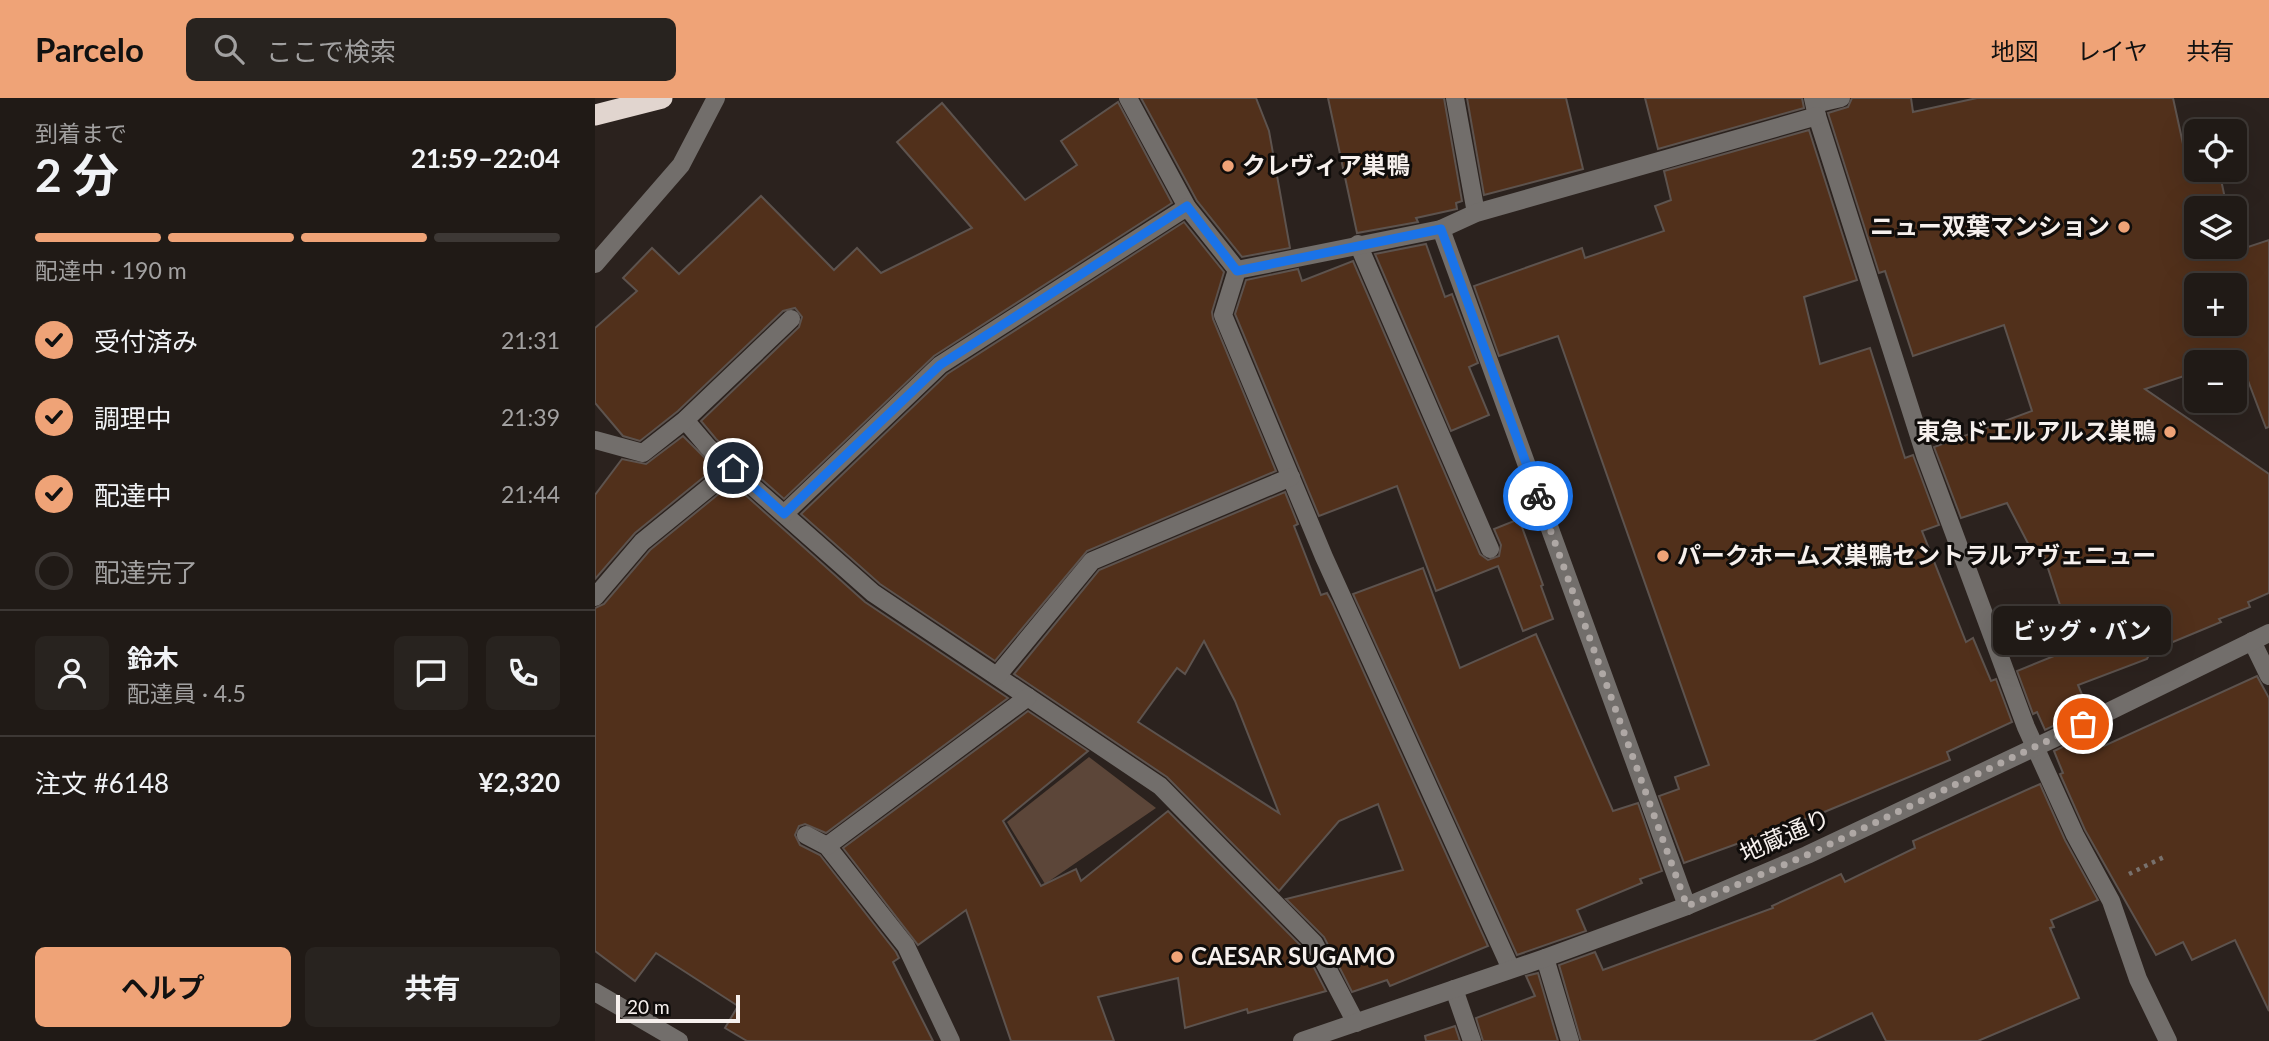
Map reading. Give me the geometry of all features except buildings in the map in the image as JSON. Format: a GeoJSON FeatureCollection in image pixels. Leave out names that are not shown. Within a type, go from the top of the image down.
{"type":"FeatureCollection","features":[{"type":"Feature","properties":{"kind":"highway"},"geometry":{"type":"LineString","coordinates":[[595,115],[662,98]]}},
{"type":"Feature","properties":{"kind":"street"},"geometry":{"type":"LineString","coordinates":[[595,264],[681,166],[716,98]]}},
{"type":"Feature","properties":{"kind":"street"},"geometry":{"type":"LineString","coordinates":[[1128,98],[1187,206],[1237,271]]}},
{"type":"Feature","properties":{"kind":"street"},"geometry":{"type":"LineString","coordinates":[[1455,98],[1476,213]]}},
{"type":"Feature","properties":{"kind":"street"},"geometry":{"type":"LineString","coordinates":[[1237,271],[1441,229],[1476,213],[1841,98]]}},
{"type":"Feature","properties":{"kind":"street"},"geometry":{"type":"LineString","coordinates":[[1815,106],[1925,455],[2035,747],[2075,835],[2111,901],[2138,979],[2168,1041]]}},
{"type":"Feature","properties":{"kind":"street"},"geometry":{"type":"LineString","coordinates":[[784,514],[940,365],[1187,206]]}},
{"type":"Feature","properties":{"kind":"street"},"geometry":{"type":"LineString","coordinates":[[1441,229],[1687,906]]}},
{"type":"Feature","properties":{"kind":"street"},"geometry":{"type":"LineString","coordinates":[[1358,244],[1490,549]]}},
{"type":"Feature","properties":{"kind":"street"},"geometry":{"type":"LineString","coordinates":[[1237,271],[1223,314],[1324,557],[1511,969]]}},
{"type":"Feature","properties":{"kind":"street"},"geometry":{"type":"LineString","coordinates":[[595,440],[643,453],[685,420],[791,319]]}},
{"type":"Feature","properties":{"kind":"street"},"geometry":{"type":"LineString","coordinates":[[685,420],[708,447],[873,593],[1160,786],[1314,943],[1356,1023]]}},
{"type":"Feature","properties":{"kind":"street"},"geometry":{"type":"LineString","coordinates":[[595,597],[642,542],[733,468]]}},
{"type":"Feature","properties":{"kind":"street"},"geometry":{"type":"LineString","coordinates":[[997,676],[1092,561],[1291,477]]}},
{"type":"Feature","properties":{"kind":"street","name":"地蔵通り"},"geometry":{"type":"LineString","coordinates":[[1302,1041],[1687,906],[1807,855],[2269,633]]}},
{"type":"Feature","properties":{"kind":"street"},"geometry":{"type":"LineString","coordinates":[[2252,641],[2269,676]]}},
{"type":"Feature","properties":{"kind":"street"},"geometry":{"type":"LineString","coordinates":[[827,846],[1028,698]]}},
{"type":"Feature","properties":{"kind":"street"},"geometry":{"type":"LineString","coordinates":[[806,835],[827,846],[906,946],[951,1041]]}},
{"type":"Feature","properties":{"kind":"street"},"geometry":{"type":"LineString","coordinates":[[1545,958],[1570,1041]]}},
{"type":"Feature","properties":{"kind":"street"},"geometry":{"type":"LineString","coordinates":[[1454,989],[1472,1041]]}},
{"type":"Feature","properties":{"kind":"street"},"geometry":{"type":"LineString","coordinates":[[595,992],[679,1041]]}},
{"type":"Feature","properties":{"kind":"shaded area"},"geometry":{"type":"Polygon","coordinates":[[[1089,757],[1156,808],[1045,884],[1007,822],[1089,757]]]}},
{"type":"Feature","properties":{"kind":"way so far"},"geometry":{"type":"LineString","coordinates":[[1538,496],[1687,906],[1807,855],[2083,724]]}},
{"type":"Feature","properties":{"kind":"place","name":"クレヴィア巣鴨"},"geometry":{"type":"Point","coordinates":[1228,166]}},
{"type":"Feature","properties":{"kind":"place","name":"ニュー双葉マンション"},"geometry":{"type":"Point","coordinates":[2124,227]}},
{"type":"Feature","properties":{"kind":"place","name":"東急ドエルアルス巣鴨"},"geometry":{"type":"Point","coordinates":[2170,432]}},
{"type":"Feature","properties":{"kind":"place","name":"パークホームズ巣鴨セントラルアヴェニュー"},"geometry":{"type":"Point","coordinates":[1663,556]}},
{"type":"Feature","properties":{"kind":"place","name":"ビッグ・バン"},"geometry":{"type":"Point","coordinates":[2083,724]}},
{"type":"Feature","properties":{"kind":"place","name":"CAESAR SUGAMO"},"geometry":{"type":"Point","coordinates":[1177,957]}},
{"type":"Feature","properties":{"kind":"route"},"geometry":{"type":"LineString","coordinates":[[733,468],[784,514],[940,365],[1187,206],[1237,271],[1441,229],[1538,496]]}}]}
